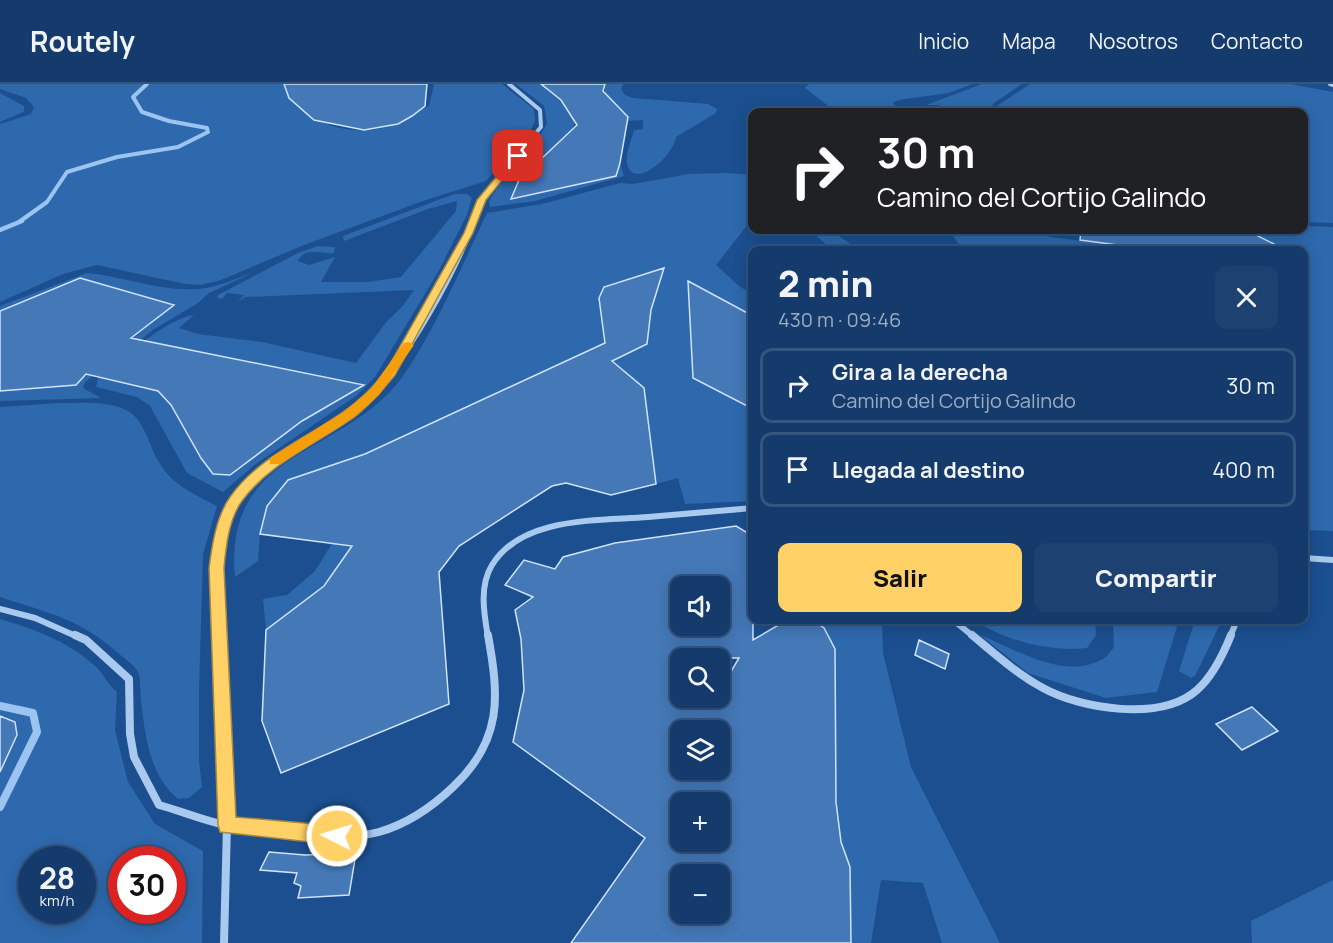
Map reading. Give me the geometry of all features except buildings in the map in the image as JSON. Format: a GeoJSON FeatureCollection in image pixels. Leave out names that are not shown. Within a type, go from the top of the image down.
{"type":"FeatureCollection","features":[{"type":"Feature","properties":{"kind":"street"},"geometry":{"type":"LineString","coordinates":[[224,943],[227,825],[217,568],[219,542],[226,519],[235,501],[264,469],[350,414],[375,392],[391,373],[469,233],[488,189],[541,127],[540,110],[509,84]]}},
{"type":"Feature","properties":{"kind":"street"},"geometry":{"type":"LineString","coordinates":[[0,609],[35,618],[86,640],[129,679],[130,734],[134,757],[159,805],[227,825],[337,836],[378,832],[423,810],[454,787],[474,762],[490,734],[497,700],[483,603],[486,579],[496,558],[518,542],[544,528],[571,523],[748,508]]}},
{"type":"Feature","properties":{"kind":"street"},"geometry":{"type":"LineString","coordinates":[[1308,558],[1333,560]]}},
{"type":"Feature","properties":{"kind":"street"},"geometry":{"type":"LineString","coordinates":[[958,624],[1028,679],[1066,699],[1110,709],[1145,708],[1168,703],[1199,689],[1221,660],[1235,624]]}},
{"type":"Feature","properties":{"kind":"shaded area"},"geometry":{"type":"Polygon","coordinates":[[[0,84],[283,84],[303,110],[316,119],[346,129],[363,130],[379,129],[396,124],[429,106],[434,84],[502,84],[534,109],[535,121],[529,135],[486,181],[423,201],[304,245],[221,280],[201,285],[185,284],[97,265],[63,274],[0,302],[0,124],[31,114],[34,107],[26,98],[0,89],[0,84]]]}},
{"type":"Feature","properties":{"kind":"shaded area"},"geometry":{"type":"Polygon","coordinates":[[[516,84],[542,84],[561,100],[575,121],[566,139],[525,173],[517,183],[511,199],[615,176],[620,163],[624,176],[535,201],[490,207],[489,201],[547,124],[544,106],[516,84]]]}},
{"type":"Feature","properties":{"kind":"shaded area"},"geometry":{"type":"Polygon","coordinates":[[[605,84],[623,84],[621,89],[625,95],[633,98],[708,104],[717,109],[716,113],[676,137],[667,154],[652,169],[636,174],[630,171],[627,155],[634,130],[643,129],[643,120],[625,121],[626,114],[605,93],[605,84]]]}},
{"type":"Feature","properties":{"kind":"shaded area"},"geometry":{"type":"Polygon","coordinates":[[[809,84],[973,84],[949,93],[898,100],[893,103],[898,108],[831,108],[805,88],[809,84]]]}},
{"type":"Feature","properties":{"kind":"shaded area"},"geometry":{"type":"Polygon","coordinates":[[[982,84],[1022,84],[994,103],[991,108],[940,108],[939,105],[926,105],[982,84]]]}},
{"type":"Feature","properties":{"kind":"shaded area"},"geometry":{"type":"Polygon","coordinates":[[[1030,84],[1290,84],[1333,92],[1333,223],[1308,222],[1308,108],[997,108],[998,105],[1030,84]]]}},
{"type":"Feature","properties":{"kind":"shaded area"},"geometry":{"type":"Polygon","coordinates":[[[0,93],[24,106],[24,112],[0,122],[0,93]]]}},
{"type":"Feature","properties":{"kind":"shaded area"},"geometry":{"type":"Polygon","coordinates":[[[689,174],[748,175],[748,224],[716,265],[748,292],[748,313],[688,282],[693,378],[748,406],[748,501],[685,504],[678,478],[656,484],[644,388],[623,370],[377,511],[324,586],[266,630],[263,599],[287,595],[315,571],[349,516],[403,481],[532,411],[617,358],[647,344],[651,310],[660,282],[660,269],[604,287],[599,298],[608,342],[365,454],[288,480],[267,506],[260,534],[258,561],[235,577],[236,534],[248,502],[268,478],[293,458],[379,403],[403,376],[437,317],[487,213],[542,204],[620,183],[633,184],[689,174]]]}},
{"type":"Feature","properties":{"kind":"shaded area"},"geometry":{"type":"Polygon","coordinates":[[[454,194],[467,194],[472,198],[467,215],[438,272],[375,377],[356,396],[257,463],[223,492],[187,473],[150,406],[137,397],[96,387],[98,379],[144,341],[169,324],[194,315],[179,328],[198,334],[262,342],[356,363],[387,321],[402,307],[414,290],[245,297],[237,303],[244,295],[227,293],[222,299],[217,298],[218,295],[298,253],[318,246],[335,247],[334,253],[309,252],[301,256],[298,261],[309,265],[335,257],[321,282],[367,282],[401,277],[456,211],[457,201],[428,209],[344,241],[343,236],[454,194]],[[161,344],[114,381],[158,391],[171,405],[201,458],[213,473],[363,385],[161,344]]]}},
{"type":"Feature","properties":{"kind":"shaded area"},"geometry":{"type":"Polygon","coordinates":[[[1308,226],[1333,227],[1333,531],[1308,530],[1308,246],[1277,246],[1254,234],[1308,234],[1308,226]]]}},
{"type":"Feature","properties":{"kind":"shaded area"},"geometry":{"type":"Polygon","coordinates":[[[814,234],[837,234],[853,246],[828,246],[814,234]]]}},
{"type":"Feature","properties":{"kind":"shaded area"},"geometry":{"type":"Polygon","coordinates":[[[952,234],[1044,234],[1050,237],[1123,246],[960,246],[952,234]]]}},
{"type":"Feature","properties":{"kind":"shaded area"},"geometry":{"type":"Polygon","coordinates":[[[87,273],[156,286],[198,289],[212,287],[252,273],[209,293],[198,303],[153,330],[85,382],[83,388],[101,398],[0,401],[0,391],[76,385],[96,364],[0,328],[80,278],[0,311],[0,306],[87,273]]]}},
{"type":"Feature","properties":{"kind":"shaded area"},"geometry":{"type":"Polygon","coordinates":[[[59,403],[112,405],[128,411],[139,421],[155,456],[170,477],[184,488],[217,506],[203,554],[199,690],[199,761],[202,787],[189,798],[178,799],[168,789],[155,766],[144,727],[139,675],[134,667],[104,641],[76,624],[0,597],[0,407],[59,403]]]}},
{"type":"Feature","properties":{"kind":"shaded area"},"geometry":{"type":"Polygon","coordinates":[[[0,619],[37,631],[60,642],[96,667],[117,692],[115,730],[128,782],[155,824],[203,851],[202,943],[0,943],[0,763],[17,735],[15,722],[6,718],[0,719],[0,619]]]}},
{"type":"Feature","properties":{"kind":"shaded area"},"geometry":{"type":"Polygon","coordinates":[[[818,624],[882,624],[883,653],[911,767],[1000,943],[942,943],[923,883],[881,880],[871,943],[851,943],[850,867],[841,842],[836,802],[835,649],[824,628],[818,624]]]}},
{"type":"Feature","properties":{"kind":"shaded area"},"geometry":{"type":"Polygon","coordinates":[[[981,624],[1095,624],[1096,635],[1087,648],[1059,649],[1013,639],[981,624]]]}},
{"type":"Feature","properties":{"kind":"shaded area"},"geometry":{"type":"Polygon","coordinates":[[[1113,624],[1178,624],[1157,692],[1106,698],[1028,673],[980,635],[1055,665],[1086,665],[1103,659],[1114,647],[1113,624]]]}},
{"type":"Feature","properties":{"kind":"shaded area"},"geometry":{"type":"Polygon","coordinates":[[[1194,624],[1220,624],[1195,676],[1191,678],[1179,671],[1194,624]]]}},
{"type":"Feature","properties":{"kind":"shaded area"},"geometry":{"type":"Polygon","coordinates":[[[1333,880],[1333,943],[1252,943],[1251,921],[1333,880]]]}},
{"type":"Feature","properties":{"kind":"waterway"},"geometry":{"type":"LineString","coordinates":[[19,222],[47,202],[67,172],[117,157],[178,147],[208,132],[207,128],[169,121],[142,112],[133,97],[147,84]]}},
{"type":"Feature","properties":{"kind":"waterway"},"geometry":{"type":"LineString","coordinates":[[0,230],[22,221]]}},
{"type":"Feature","properties":{"kind":"waterway"},"geometry":{"type":"LineString","coordinates":[[0,706],[33,713],[37,732],[0,807]]}},
{"type":"Feature","properties":{"kind":"slow traffic"},"geometry":{"type":"LineString","coordinates":[[275,461],[350,414],[375,392],[391,373],[408,345]]}},
{"type":"Feature","properties":{"kind":"route"},"geometry":{"type":"LineString","coordinates":[[337,836],[227,825],[217,568],[219,542],[226,519],[235,501],[247,485],[264,469],[288,452],[350,414],[375,392],[391,373],[469,233],[488,189],[518,156]]}}]}
